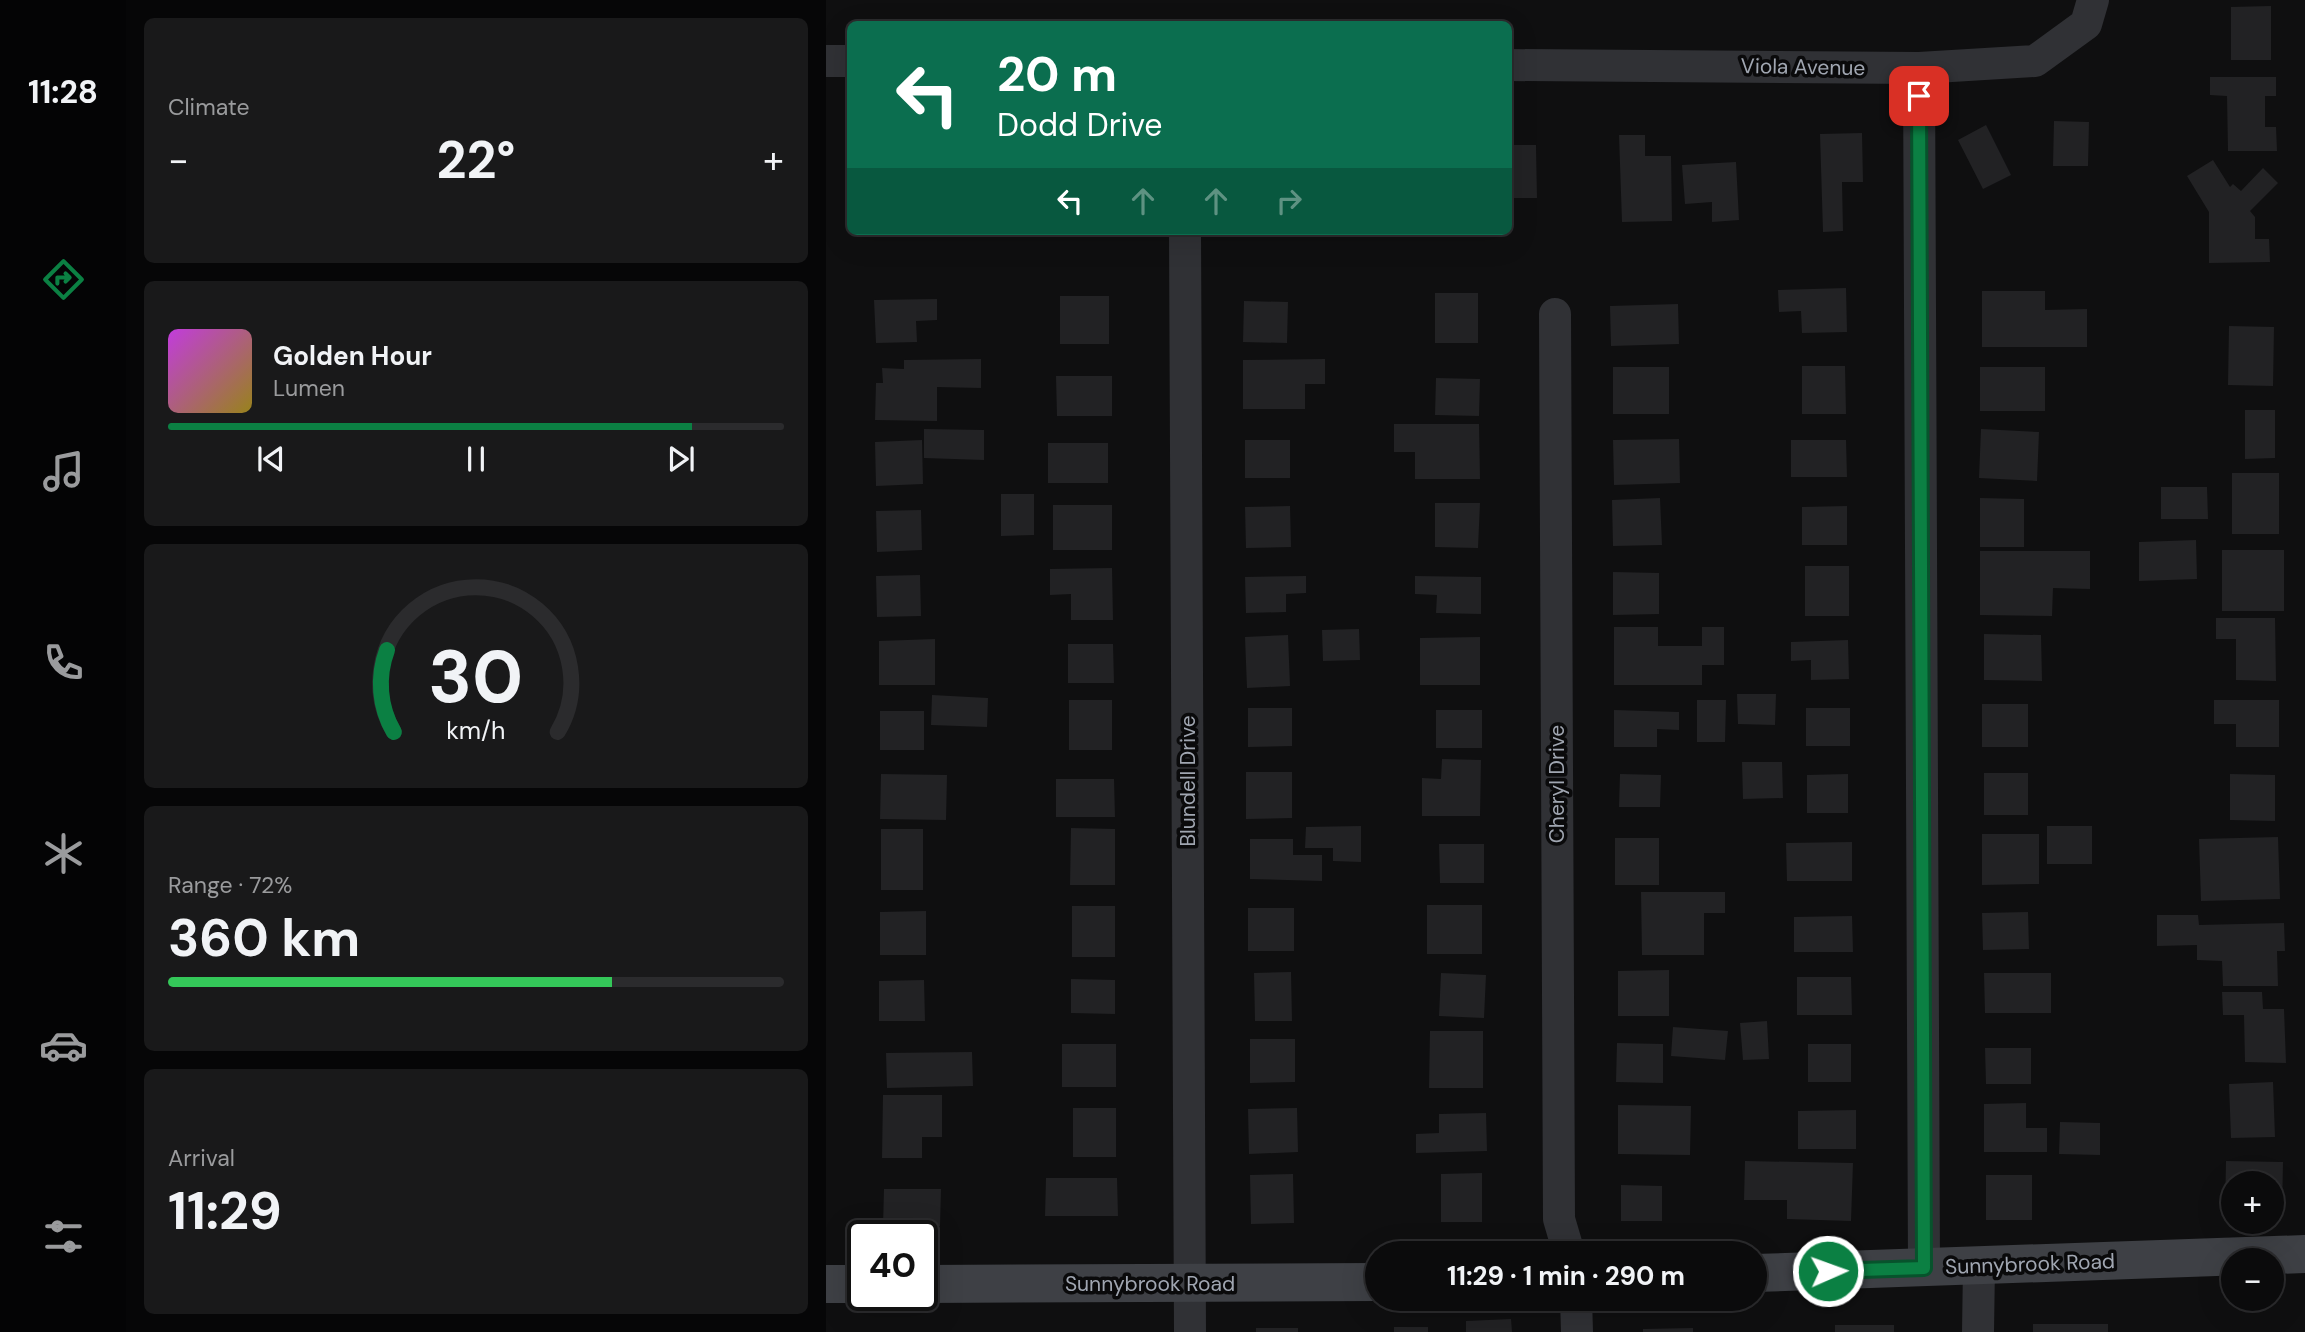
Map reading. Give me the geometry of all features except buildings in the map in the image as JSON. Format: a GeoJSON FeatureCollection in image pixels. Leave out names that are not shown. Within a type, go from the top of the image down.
{"type":"FeatureCollection","features":[{"type":"Feature","properties":{"kind":"street","name":"Viola Avenue"},"geometry":{"type":"LineString","coordinates":[[1512,65],[1919,68],[2035,61],[2090,12]]}},
{"type":"Feature","properties":{"kind":"street"},"geometry":{"type":"LineString","coordinates":[[826,61],[847,61]]}},
{"type":"Feature","properties":{"kind":"street"},"geometry":{"type":"LineString","coordinates":[[1919,68],[1924,1268]]}},
{"type":"Feature","properties":{"kind":"street","name":"Blundell Drive"},"geometry":{"type":"LineString","coordinates":[[1185,235],[1190,1332]]}},
{"type":"Feature","properties":{"kind":"street","name":"Cheryl Drive"},"geometry":{"type":"LineString","coordinates":[[1555,314],[1559,1219],[1565,1241]]}},
{"type":"Feature","properties":{"kind":"street","name":"Sunnybrook Road"},"geometry":{"type":"LineString","coordinates":[[1767,1273],[2305,1254]]}},
{"type":"Feature","properties":{"kind":"street"},"geometry":{"type":"LineString","coordinates":[[1978,1332],[1979,1266]]}},
{"type":"Feature","properties":{"kind":"street","name":"Sunnybrook Road"},"geometry":{"type":"LineString","coordinates":[[938,1284],[1365,1282]]}},
{"type":"Feature","properties":{"kind":"street"},"geometry":{"type":"LineString","coordinates":[[826,1284],[847,1284]]}},
{"type":"Feature","properties":{"kind":"street"},"geometry":{"type":"LineString","coordinates":[[1576,1311],[1577,1332]]}},
{"type":"Feature","properties":{"kind":"route"},"geometry":{"type":"LineString","coordinates":[[1828,1271],[1924,1268],[1919,96]]}}]}
